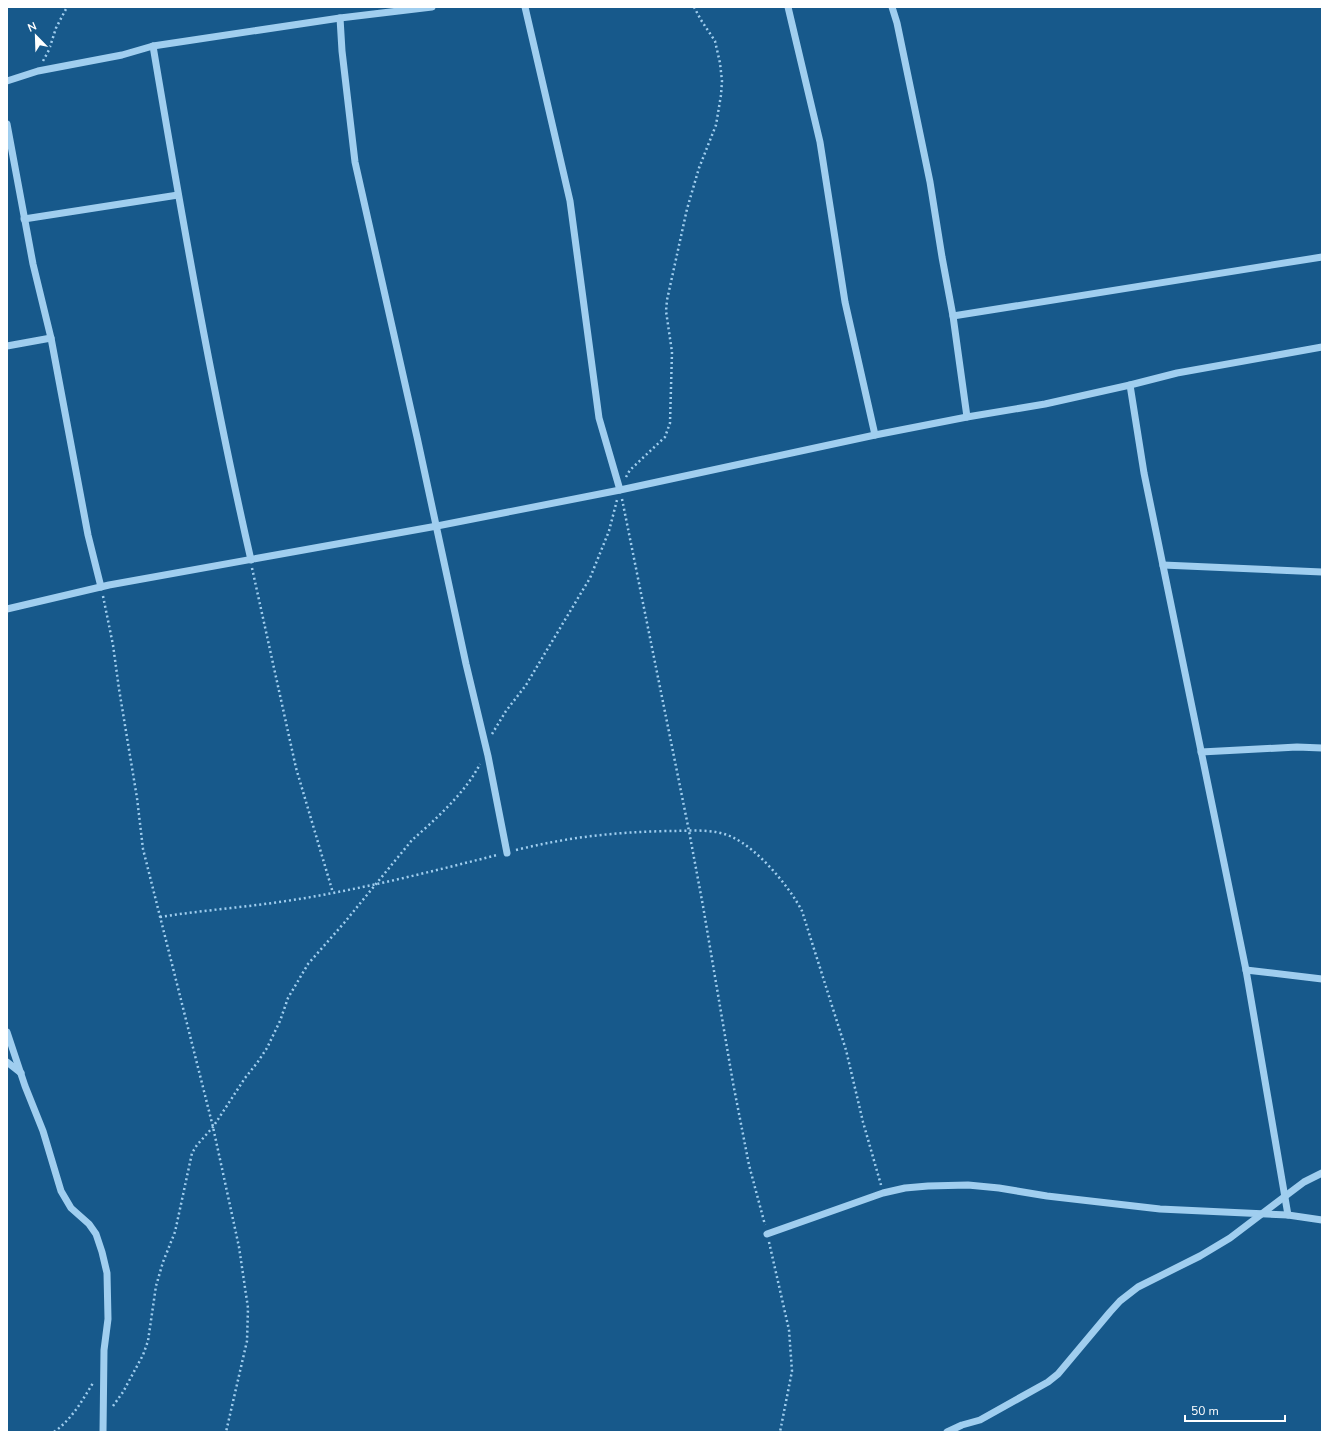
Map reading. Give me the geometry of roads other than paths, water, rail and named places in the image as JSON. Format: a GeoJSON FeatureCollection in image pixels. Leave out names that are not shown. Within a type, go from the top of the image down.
{"type":"FeatureCollection","features":[{"type":"Feature","properties":{"kind":"street"},"geometry":{"type":"LineString","coordinates":[[7,81],[38,72],[122,55],[154,46],[340,18],[432,7]]}},
{"type":"Feature","properties":{"kind":"street"},"geometry":{"type":"LineString","coordinates":[[525,7],[570,201],[599,418],[620,490]]}},
{"type":"Feature","properties":{"kind":"street"},"geometry":{"type":"LineString","coordinates":[[788,7],[820,142],[846,302],[875,435]]}},
{"type":"Feature","properties":{"kind":"street"},"geometry":{"type":"LineString","coordinates":[[892,7],[897,23],[930,182],[953,316],[967,417]]}},
{"type":"Feature","properties":{"kind":"street"},"geometry":{"type":"LineString","coordinates":[[340,18],[342,51],[355,162],[486,748],[507,852]]}},
{"type":"Feature","properties":{"kind":"street"},"geometry":{"type":"LineString","coordinates":[[154,46],[178,195],[234,487],[251,560]]}},
{"type":"Feature","properties":{"kind":"street"},"geometry":{"type":"LineString","coordinates":[[7,124],[24,219],[51,338],[88,535],[101,587]]}},
{"type":"Feature","properties":{"kind":"street"},"geometry":{"type":"LineString","coordinates":[[24,219],[178,195]]}},
{"type":"Feature","properties":{"kind":"street"},"geometry":{"type":"LineString","coordinates":[[953,316],[1322,257]]}},
{"type":"Feature","properties":{"kind":"street"},"geometry":{"type":"LineString","coordinates":[[7,346],[51,338]]}},
{"type":"Feature","properties":{"kind":"street"},"geometry":{"type":"LineString","coordinates":[[7,608],[101,587],[437,526],[620,490],[875,435],[967,417],[1045,404],[1177,373],[1322,347]]}},
{"type":"Feature","properties":{"kind":"street"},"geometry":{"type":"LineString","coordinates":[[1130,385],[1144,473],[1246,970],[1288,1215]]}},
{"type":"Feature","properties":{"kind":"street"},"geometry":{"type":"LineString","coordinates":[[1163,565],[1322,572]]}},
{"type":"Feature","properties":{"kind":"street"},"geometry":{"type":"LineString","coordinates":[[1201,752],[1298,747],[1322,748]]}},
{"type":"Feature","properties":{"kind":"street"},"geometry":{"type":"LineString","coordinates":[[1246,970],[1322,979]]}},
{"type":"Feature","properties":{"kind":"street"},"geometry":{"type":"LineString","coordinates":[[7,1032],[25,1086],[43,1131],[63,1195],[71,1208],[89,1224],[96,1234],[107,1273],[108,1319],[103,1365],[102,1432]]}},
{"type":"Feature","properties":{"kind":"street"},"geometry":{"type":"LineString","coordinates":[[7,1062],[21,1072]]}},
{"type":"Feature","properties":{"kind":"street"},"geometry":{"type":"LineString","coordinates":[[947,1432],[962,1425],[980,1420],[1048,1382],[1058,1374],[1115,1306],[1138,1287],[1206,1253],[1262,1215],[1304,1182],[1322,1173]]}},
{"type":"Feature","properties":{"kind":"street"},"geometry":{"type":"LineString","coordinates":[[767,1234],[883,1193],[905,1188],[928,1186],[968,1185],[1160,1209],[1262,1215],[1288,1215],[1322,1220]]}}]}
